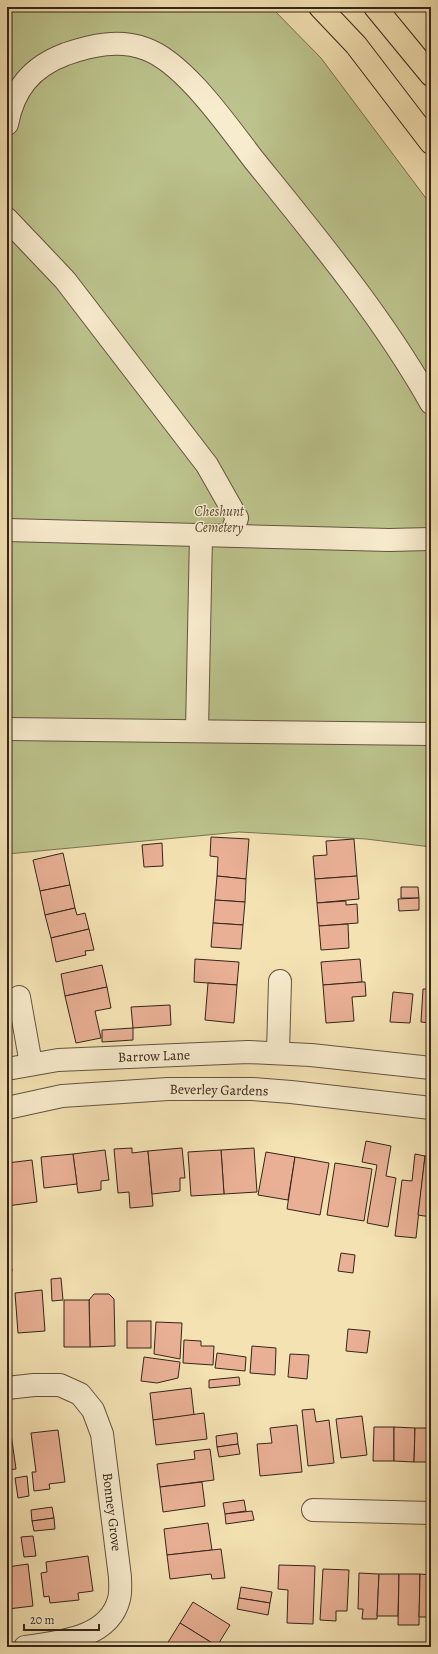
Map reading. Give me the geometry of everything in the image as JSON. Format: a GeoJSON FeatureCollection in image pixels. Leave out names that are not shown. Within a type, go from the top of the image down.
{"type":"FeatureCollection","features":[{"type":"Feature","properties":{"kind":"main road"},"geometry":{"type":"LineString","coordinates":[[320,7],[356,45],[431,143]]}},
{"type":"Feature","properties":{"kind":"main road"},"geometry":{"type":"LineString","coordinates":[[375,7],[431,75]]}},
{"type":"Feature","properties":{"kind":"street"},"geometry":{"type":"LineString","coordinates":[[7,124],[11,106],[20,87],[37,70],[58,57],[90,46],[121,43],[147,49],[172,64],[203,96],[342,270],[410,365],[431,403]]}},
{"type":"Feature","properties":{"kind":"street"},"geometry":{"type":"LineString","coordinates":[[7,218],[65,280],[207,466],[236,518],[231,536]]}},
{"type":"Feature","properties":{"kind":"street"},"geometry":{"type":"LineString","coordinates":[[7,530],[389,540],[431,539]]}},
{"type":"Feature","properties":{"kind":"street"},"geometry":{"type":"LineString","coordinates":[[197,730],[201,535]]}},
{"type":"Feature","properties":{"kind":"street"},"geometry":{"type":"LineString","coordinates":[[7,729],[197,730],[431,734]]}},
{"type":"Feature","properties":{"kind":"street"},"geometry":{"type":"LineString","coordinates":[[278,1052],[280,981]]}},
{"type":"Feature","properties":{"kind":"street"},"geometry":{"type":"LineString","coordinates":[[19,997],[31,1064]]}},
{"type":"Feature","properties":{"kind":"street","name":"Barrow Lane"},"geometry":{"type":"LineString","coordinates":[[7,1069],[31,1064],[66,1060],[278,1052],[431,1068]]}},
{"type":"Feature","properties":{"kind":"street","name":"Beverley Gardens"},"geometry":{"type":"LineString","coordinates":[[7,1108],[62,1096],[168,1089],[252,1089],[431,1108]]}},
{"type":"Feature","properties":{"kind":"street","name":"Bonney Grove"},"geometry":{"type":"LineString","coordinates":[[7,1388],[34,1385],[60,1385],[80,1394],[93,1410],[102,1434],[120,1577],[119,1599],[109,1619],[89,1634],[61,1641],[25,1647]]}},
{"type":"Feature","properties":{"kind":"street"},"geometry":{"type":"LineString","coordinates":[[314,1510],[431,1513]]}},
{"type":"Feature","properties":{"kind":"green space","name":"Cheshunt Cemetery"},"geometry":{"type":"Polygon","coordinates":[[[7,7],[271,7],[321,58],[431,205],[431,847],[366,839],[239,832],[7,854],[7,7]]]}},
{"type":"Feature","properties":{"kind":"building"},"geometry":{"type":"Polygon","coordinates":[[[211,837],[249,839],[246,879],[217,876],[218,857],[210,856],[211,837]]]}},
{"type":"Feature","properties":{"kind":"building"},"geometry":{"type":"Polygon","coordinates":[[[354,839],[357,876],[315,879],[313,856],[327,855],[326,841],[354,839]]]}},
{"type":"Feature","properties":{"kind":"building"},"geometry":{"type":"Polygon","coordinates":[[[162,843],[163,866],[144,867],[142,845],[162,843]]]}},
{"type":"Feature","properties":{"kind":"building"},"geometry":{"type":"Polygon","coordinates":[[[63,853],[70,885],[40,891],[33,860],[63,853]]]}},
{"type":"Feature","properties":{"kind":"building"},"geometry":{"type":"Polygon","coordinates":[[[217,876],[246,879],[245,902],[215,900],[217,876]]]}},
{"type":"Feature","properties":{"kind":"building"},"geometry":{"type":"Polygon","coordinates":[[[357,876],[359,899],[317,903],[315,879],[357,876]]]}},
{"type":"Feature","properties":{"kind":"building"},"geometry":{"type":"Polygon","coordinates":[[[70,885],[75,908],[45,915],[40,891],[70,885]]]}},
{"type":"Feature","properties":{"kind":"building"},"geometry":{"type":"Polygon","coordinates":[[[401,887],[418,887],[419,898],[401,898],[401,887]]]}},
{"type":"Feature","properties":{"kind":"building"},"geometry":{"type":"Polygon","coordinates":[[[419,898],[419,910],[399,911],[398,899],[419,898]]]}},
{"type":"Feature","properties":{"kind":"building"},"geometry":{"type":"Polygon","coordinates":[[[215,900],[245,902],[243,925],[213,923],[215,900]]]}},
{"type":"Feature","properties":{"kind":"building"},"geometry":{"type":"Polygon","coordinates":[[[346,901],[346,905],[357,904],[358,923],[319,926],[317,903],[346,901]]]}},
{"type":"Feature","properties":{"kind":"building"},"geometry":{"type":"Polygon","coordinates":[[[75,908],[77,915],[85,913],[89,929],[51,938],[45,915],[75,908]]]}},
{"type":"Feature","properties":{"kind":"building"},"geometry":{"type":"Polygon","coordinates":[[[213,923],[243,925],[241,949],[211,947],[213,923]]]}},
{"type":"Feature","properties":{"kind":"building"},"geometry":{"type":"Polygon","coordinates":[[[348,924],[349,948],[321,950],[319,926],[348,924]]]}},
{"type":"Feature","properties":{"kind":"building"},"geometry":{"type":"Polygon","coordinates":[[[89,929],[94,950],[85,951],[86,955],[56,962],[51,938],[89,929]]]}},
{"type":"Feature","properties":{"kind":"building"},"geometry":{"type":"Polygon","coordinates":[[[195,959],[239,962],[237,985],[194,982],[195,959]]]}},
{"type":"Feature","properties":{"kind":"building"},"geometry":{"type":"Polygon","coordinates":[[[360,959],[362,982],[323,985],[321,962],[360,959]]]}},
{"type":"Feature","properties":{"kind":"building"},"geometry":{"type":"Polygon","coordinates":[[[102,965],[107,987],[65,996],[61,974],[102,965]]]}},
{"type":"Feature","properties":{"kind":"building"},"geometry":{"type":"Polygon","coordinates":[[[365,982],[366,996],[352,997],[354,1021],[326,1023],[323,985],[365,982]]]}},
{"type":"Feature","properties":{"kind":"building"},"geometry":{"type":"Polygon","coordinates":[[[208,983],[237,985],[234,1023],[205,1020],[208,983]]]}},
{"type":"Feature","properties":{"kind":"building"},"geometry":{"type":"Polygon","coordinates":[[[107,987],[111,1008],[95,1011],[101,1038],[76,1043],[65,996],[107,987]]]}},
{"type":"Feature","properties":{"kind":"building"},"geometry":{"type":"Polygon","coordinates":[[[423,989],[431,989],[431,1023],[421,1022],[423,989]]]}},
{"type":"Feature","properties":{"kind":"building"},"geometry":{"type":"Polygon","coordinates":[[[393,992],[413,994],[410,1023],[390,1022],[393,992]]]}},
{"type":"Feature","properties":{"kind":"building"},"geometry":{"type":"Polygon","coordinates":[[[170,1005],[171,1025],[133,1028],[131,1007],[170,1005]]]}},
{"type":"Feature","properties":{"kind":"building"},"geometry":{"type":"Polygon","coordinates":[[[133,1028],[133,1040],[102,1042],[102,1030],[133,1028]]]}},
{"type":"Feature","properties":{"kind":"building"},"geometry":{"type":"Polygon","coordinates":[[[366,1141],[391,1146],[386,1176],[396,1178],[388,1227],[367,1223],[377,1165],[362,1162],[366,1141]]]}},
{"type":"Feature","properties":{"kind":"building"},"geometry":{"type":"Polygon","coordinates":[[[132,1148],[132,1153],[148,1151],[153,1206],[130,1208],[129,1192],[118,1193],[114,1149],[132,1148]]]}},
{"type":"Feature","properties":{"kind":"building"},"geometry":{"type":"Polygon","coordinates":[[[182,1148],[185,1178],[180,1178],[180,1191],[152,1194],[148,1151],[182,1148]]]}},
{"type":"Feature","properties":{"kind":"building"},"geometry":{"type":"Polygon","coordinates":[[[254,1148],[257,1192],[224,1194],[221,1150],[254,1148]]]}},
{"type":"Feature","properties":{"kind":"building"},"geometry":{"type":"Polygon","coordinates":[[[105,1150],[109,1180],[101,1181],[101,1190],[78,1193],[73,1154],[105,1150]]]}},
{"type":"Feature","properties":{"kind":"building"},"geometry":{"type":"Polygon","coordinates":[[[221,1150],[224,1194],[191,1196],[188,1152],[221,1150]]]}},
{"type":"Feature","properties":{"kind":"building"},"geometry":{"type":"Polygon","coordinates":[[[266,1152],[295,1157],[288,1200],[258,1195],[266,1152]]]}},
{"type":"Feature","properties":{"kind":"building"},"geometry":{"type":"Polygon","coordinates":[[[73,1154],[77,1184],[44,1188],[41,1157],[73,1154]]]}},
{"type":"Feature","properties":{"kind":"building"},"geometry":{"type":"Polygon","coordinates":[[[415,1154],[425,1156],[416,1238],[395,1236],[402,1180],[412,1181],[415,1154]]]}},
{"type":"Feature","properties":{"kind":"building"},"geometry":{"type":"Polygon","coordinates":[[[425,1156],[431,1156],[431,1217],[418,1215],[425,1156]]]}},
{"type":"Feature","properties":{"kind":"building"},"geometry":{"type":"Polygon","coordinates":[[[295,1157],[329,1163],[320,1215],[287,1209],[295,1157]]]}},
{"type":"Feature","properties":{"kind":"building"},"geometry":{"type":"Polygon","coordinates":[[[32,1160],[37,1202],[7,1206],[7,1163],[32,1160]]]}},
{"type":"Feature","properties":{"kind":"building"},"geometry":{"type":"Polygon","coordinates":[[[335,1163],[372,1169],[364,1221],[327,1215],[335,1163]]]}},
{"type":"Feature","properties":{"kind":"building"},"geometry":{"type":"Polygon","coordinates":[[[9,1250],[12,1271],[7,1272],[7,1251],[9,1250]]]}},
{"type":"Feature","properties":{"kind":"building"},"geometry":{"type":"Polygon","coordinates":[[[341,1253],[355,1255],[353,1273],[338,1271],[341,1253]]]}},
{"type":"Feature","properties":{"kind":"building"},"geometry":{"type":"Polygon","coordinates":[[[61,1278],[63,1300],[52,1301],[51,1279],[61,1278]]]}},
{"type":"Feature","properties":{"kind":"building"},"geometry":{"type":"Polygon","coordinates":[[[42,1290],[45,1331],[18,1333],[15,1293],[42,1290]]]}},
{"type":"Feature","properties":{"kind":"building"},"geometry":{"type":"Polygon","coordinates":[[[94,1294],[109,1294],[114,1299],[115,1346],[90,1347],[89,1300],[94,1294]]]}},
{"type":"Feature","properties":{"kind":"building"},"geometry":{"type":"Polygon","coordinates":[[[64,1300],[89,1300],[90,1347],[64,1347],[64,1300]]]}},
{"type":"Feature","properties":{"kind":"building"},"geometry":{"type":"Polygon","coordinates":[[[127,1321],[151,1321],[151,1348],[127,1348],[127,1321]]]}},
{"type":"Feature","properties":{"kind":"building"},"geometry":{"type":"Polygon","coordinates":[[[156,1322],[182,1323],[180,1359],[154,1354],[156,1322]]]}},
{"type":"Feature","properties":{"kind":"building"},"geometry":{"type":"Polygon","coordinates":[[[348,1329],[370,1331],[367,1353],[346,1351],[348,1329]]]}},
{"type":"Feature","properties":{"kind":"building"},"geometry":{"type":"Polygon","coordinates":[[[184,1340],[201,1341],[201,1346],[214,1346],[213,1365],[183,1363],[184,1340]]]}},
{"type":"Feature","properties":{"kind":"building"},"geometry":{"type":"Polygon","coordinates":[[[252,1346],[276,1348],[275,1375],[250,1373],[252,1346]]]}},
{"type":"Feature","properties":{"kind":"building"},"geometry":{"type":"Polygon","coordinates":[[[217,1353],[246,1357],[245,1371],[215,1368],[217,1353]]]}},
{"type":"Feature","properties":{"kind":"building"},"geometry":{"type":"Polygon","coordinates":[[[290,1354],[309,1355],[307,1379],[288,1377],[290,1354]]]}},
{"type":"Feature","properties":{"kind":"building"},"geometry":{"type":"Polygon","coordinates":[[[144,1357],[180,1362],[178,1378],[157,1383],[141,1381],[144,1357]]]}},
{"type":"Feature","properties":{"kind":"building"},"geometry":{"type":"Polygon","coordinates":[[[239,1377],[240,1385],[209,1388],[209,1380],[239,1377]]]}},
{"type":"Feature","properties":{"kind":"building"},"geometry":{"type":"Polygon","coordinates":[[[191,1388],[194,1415],[153,1420],[150,1393],[191,1388]]]}},
{"type":"Feature","properties":{"kind":"building"},"geometry":{"type":"Polygon","coordinates":[[[314,1409],[316,1422],[329,1420],[334,1463],[308,1466],[302,1410],[314,1409]]]}},
{"type":"Feature","properties":{"kind":"building"},"geometry":{"type":"Polygon","coordinates":[[[204,1413],[207,1439],[156,1445],[153,1420],[204,1413]]]}},
{"type":"Feature","properties":{"kind":"building"},"geometry":{"type":"Polygon","coordinates":[[[362,1416],[367,1455],[341,1458],[336,1419],[362,1416]]]}},
{"type":"Feature","properties":{"kind":"building"},"geometry":{"type":"Polygon","coordinates":[[[297,1425],[302,1472],[260,1476],[257,1444],[272,1443],[270,1428],[297,1425]]]}},
{"type":"Feature","properties":{"kind":"building"},"geometry":{"type":"Polygon","coordinates":[[[7,1427],[10,1427],[16,1469],[7,1470],[7,1427]]]}},
{"type":"Feature","properties":{"kind":"building"},"geometry":{"type":"Polygon","coordinates":[[[374,1427],[394,1427],[394,1461],[373,1461],[374,1427]]]}},
{"type":"Feature","properties":{"kind":"building"},"geometry":{"type":"Polygon","coordinates":[[[394,1427],[415,1428],[414,1462],[394,1461],[394,1427]]]}},
{"type":"Feature","properties":{"kind":"building"},"geometry":{"type":"Polygon","coordinates":[[[415,1428],[431,1428],[431,1462],[414,1462],[415,1428]]]}},
{"type":"Feature","properties":{"kind":"building"},"geometry":{"type":"Polygon","coordinates":[[[58,1430],[65,1482],[49,1484],[50,1489],[34,1491],[32,1472],[36,1472],[31,1433],[58,1430]]]}},
{"type":"Feature","properties":{"kind":"building"},"geometry":{"type":"Polygon","coordinates":[[[237,1433],[238,1444],[217,1447],[216,1436],[237,1433]]]}},
{"type":"Feature","properties":{"kind":"building"},"geometry":{"type":"Polygon","coordinates":[[[238,1444],[240,1454],[219,1457],[217,1447],[238,1444]]]}},
{"type":"Feature","properties":{"kind":"building"},"geometry":{"type":"Polygon","coordinates":[[[210,1449],[214,1480],[160,1487],[157,1464],[195,1459],[194,1451],[210,1449]]]}},
{"type":"Feature","properties":{"kind":"building"},"geometry":{"type":"Polygon","coordinates":[[[27,1476],[29,1496],[18,1498],[15,1478],[27,1476]]]}},
{"type":"Feature","properties":{"kind":"building"},"geometry":{"type":"Polygon","coordinates":[[[202,1482],[205,1506],[163,1512],[160,1487],[202,1482]]]}},
{"type":"Feature","properties":{"kind":"building"},"geometry":{"type":"Polygon","coordinates":[[[244,1500],[246,1511],[225,1514],[223,1503],[244,1500]]]}},
{"type":"Feature","properties":{"kind":"building"},"geometry":{"type":"Polygon","coordinates":[[[52,1507],[54,1518],[32,1521],[31,1510],[52,1507]]]}},
{"type":"Feature","properties":{"kind":"building"},"geometry":{"type":"Polygon","coordinates":[[[252,1511],[254,1520],[226,1524],[225,1514],[252,1511]]]}},
{"type":"Feature","properties":{"kind":"building"},"geometry":{"type":"Polygon","coordinates":[[[54,1518],[55,1529],[34,1531],[32,1521],[54,1518]]]}},
{"type":"Feature","properties":{"kind":"building"},"geometry":{"type":"Polygon","coordinates":[[[208,1523],[212,1550],[167,1555],[164,1529],[208,1523]]]}},
{"type":"Feature","properties":{"kind":"building"},"geometry":{"type":"Polygon","coordinates":[[[33,1536],[36,1556],[24,1557],[21,1537],[33,1536]]]}},
{"type":"Feature","properties":{"kind":"building"},"geometry":{"type":"Polygon","coordinates":[[[221,1549],[225,1578],[212,1579],[211,1574],[170,1579],[167,1555],[221,1549]]]}},
{"type":"Feature","properties":{"kind":"building"},"geometry":{"type":"Polygon","coordinates":[[[88,1556],[93,1591],[78,1593],[79,1600],[50,1603],[49,1596],[44,1597],[41,1573],[47,1572],[46,1562],[88,1556]]]}},
{"type":"Feature","properties":{"kind":"building"},"geometry":{"type":"Polygon","coordinates":[[[28,1564],[33,1606],[8,1609],[7,1567],[28,1564]]]}},
{"type":"Feature","properties":{"kind":"building"},"geometry":{"type":"Polygon","coordinates":[[[279,1565],[315,1566],[313,1624],[287,1623],[288,1590],[278,1589],[279,1565]]]}},
{"type":"Feature","properties":{"kind":"building"},"geometry":{"type":"Polygon","coordinates":[[[323,1569],[349,1570],[347,1611],[336,1611],[336,1621],[320,1620],[323,1569]]]}},
{"type":"Feature","properties":{"kind":"building"},"geometry":{"type":"Polygon","coordinates":[[[359,1573],[379,1574],[377,1619],[362,1619],[363,1609],[358,1609],[359,1573]]]}},
{"type":"Feature","properties":{"kind":"building"},"geometry":{"type":"Polygon","coordinates":[[[379,1574],[399,1574],[398,1616],[377,1616],[379,1574]]]}},
{"type":"Feature","properties":{"kind":"building"},"geometry":{"type":"Polygon","coordinates":[[[399,1574],[420,1574],[419,1625],[398,1625],[399,1574]]]}},
{"type":"Feature","properties":{"kind":"building"},"geometry":{"type":"Polygon","coordinates":[[[420,1574],[431,1575],[431,1617],[419,1617],[420,1574]]]}},
{"type":"Feature","properties":{"kind":"building"},"geometry":{"type":"Polygon","coordinates":[[[241,1587],[272,1592],[270,1603],[239,1598],[241,1587]]]}},
{"type":"Feature","properties":{"kind":"building"},"geometry":{"type":"Polygon","coordinates":[[[239,1598],[270,1603],[268,1615],[237,1609],[239,1598]]]}},
{"type":"Feature","properties":{"kind":"building"},"geometry":{"type":"Polygon","coordinates":[[[193,1602],[230,1625],[217,1646],[180,1623],[193,1602]]]}},
{"type":"Feature","properties":{"kind":"building"},"geometry":{"type":"Polygon","coordinates":[[[180,1623],[217,1646],[171,1647],[167,1644],[180,1623]]]}}]}
